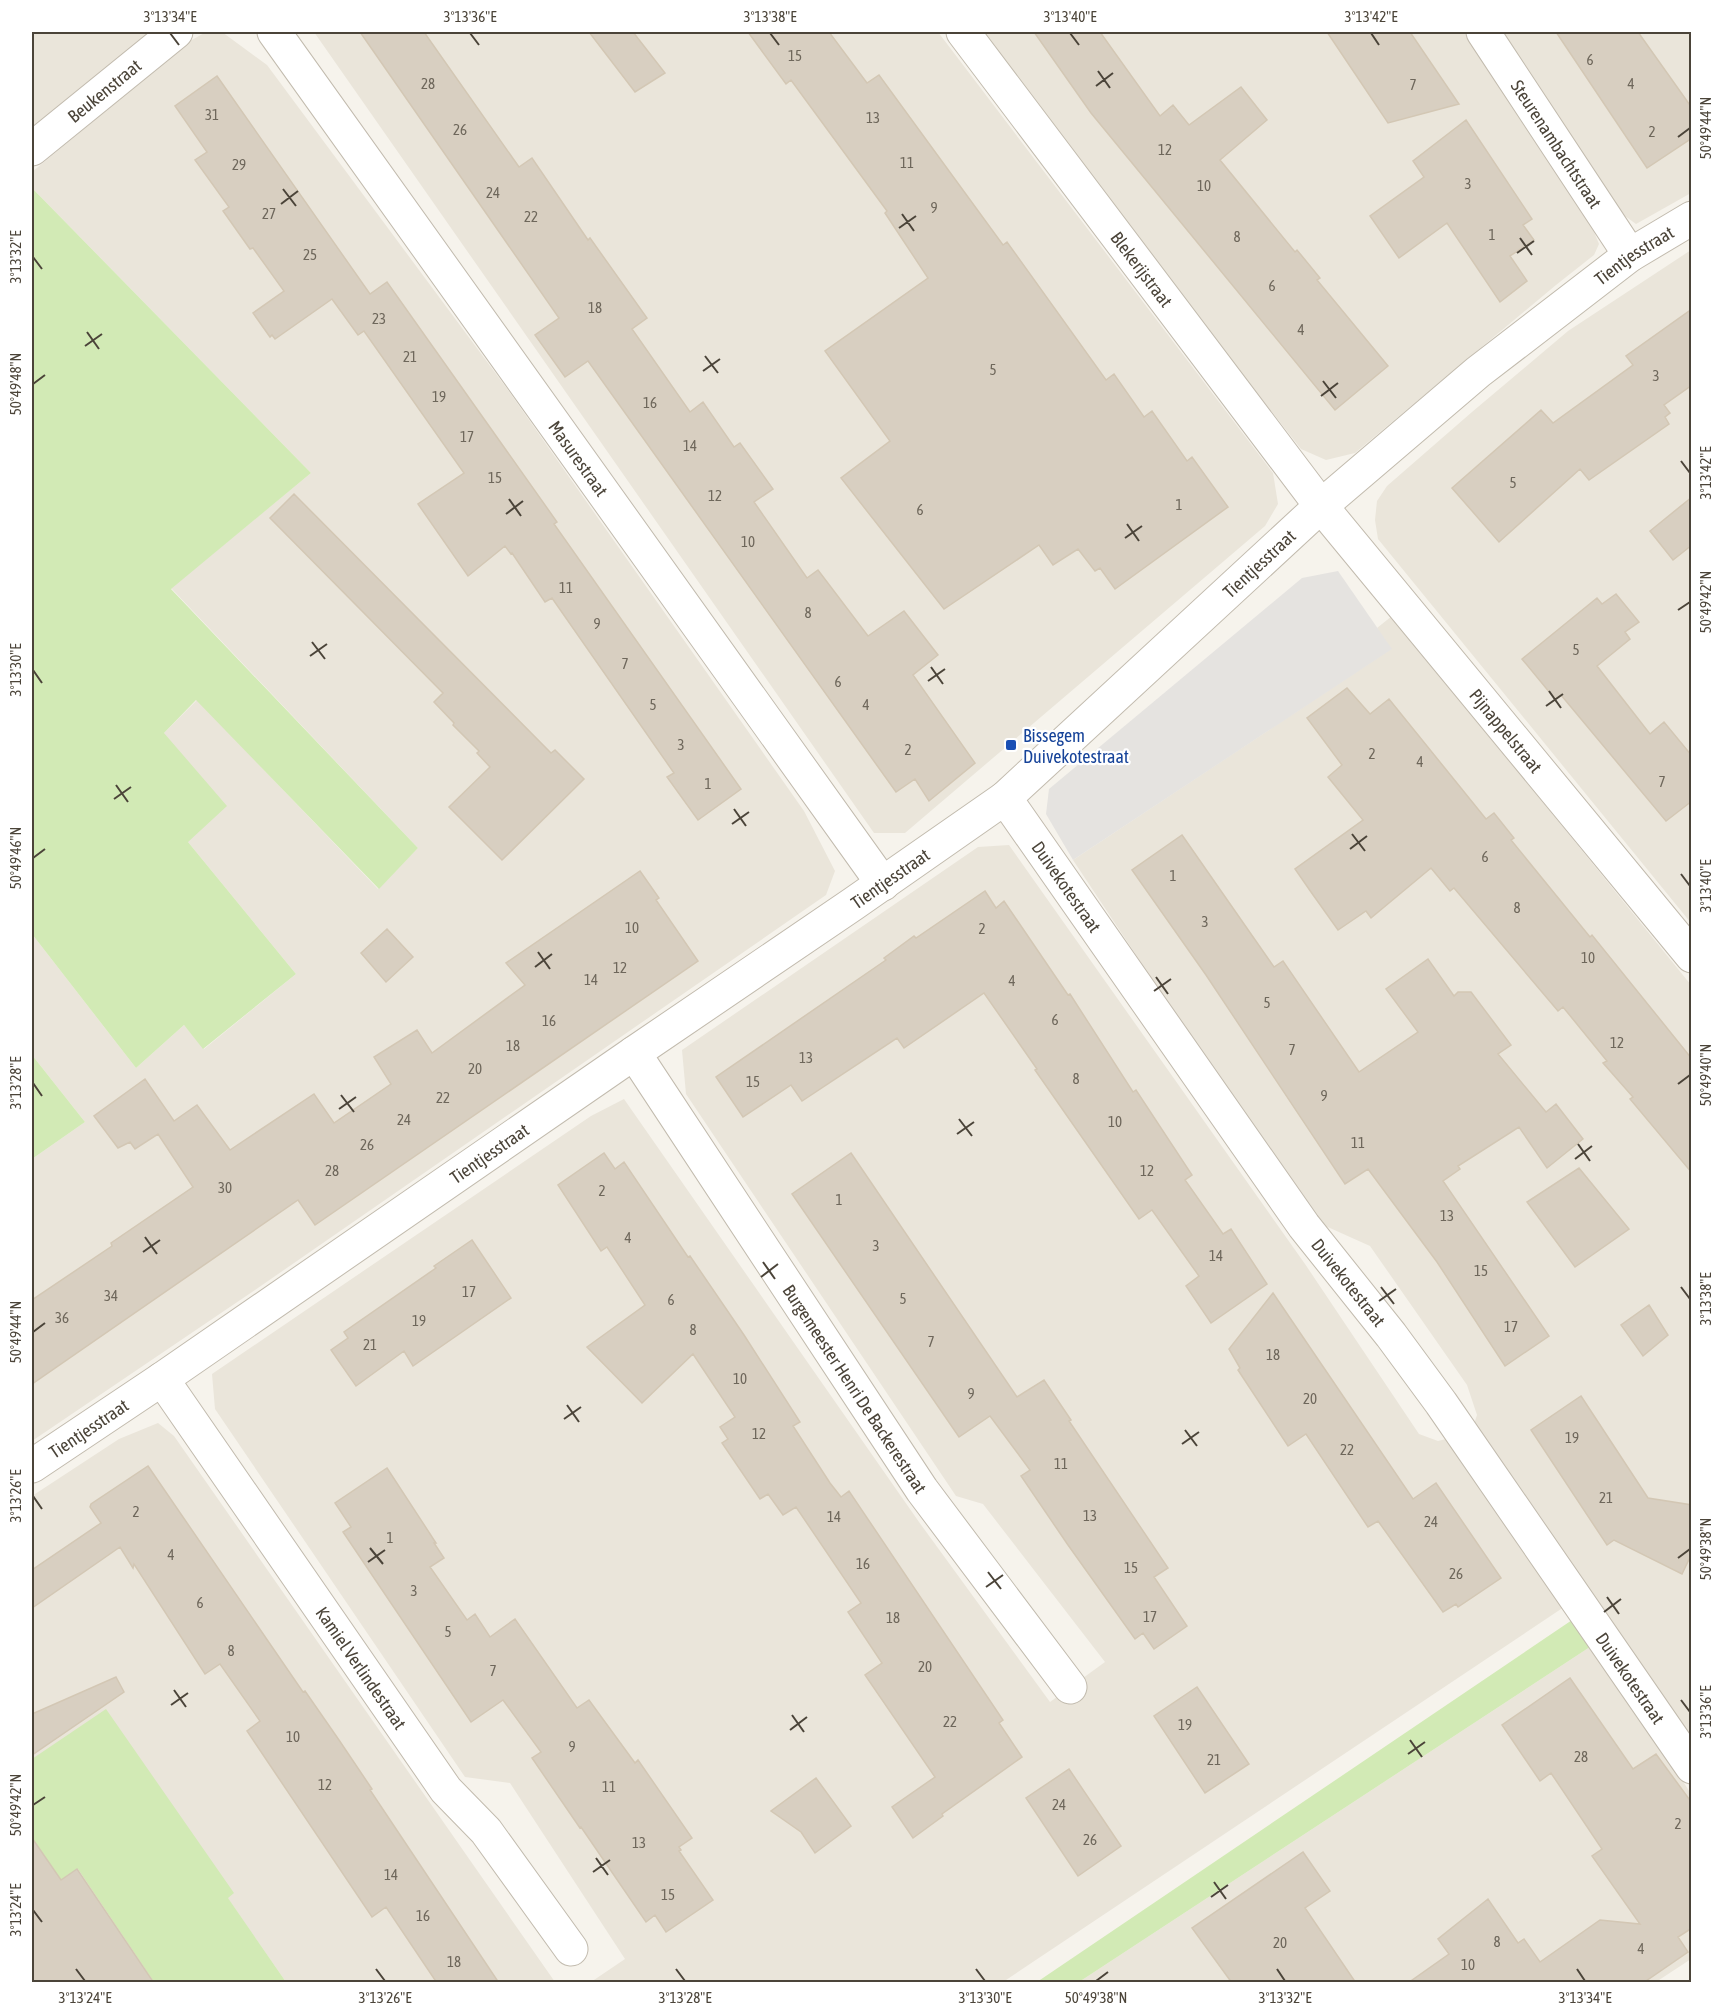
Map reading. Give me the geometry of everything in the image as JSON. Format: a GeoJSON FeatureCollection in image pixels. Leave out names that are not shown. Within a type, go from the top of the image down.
{"type":"FeatureCollection","features":[{"type":"Feature","properties":{"kind":"street","name":"Beukenstraat"},"geometry":{"type":"LineString","coordinates":[[32,149],[176,32]]}},
{"type":"Feature","properties":{"kind":"street","name":"Masurestraat"},"geometry":{"type":"LineString","coordinates":[[274,32],[883,884]]}},
{"type":"Feature","properties":{"kind":"street","name":"Blekerijstraat"},"geometry":{"type":"LineString","coordinates":[[963,32],[1322,506]]}},
{"type":"Feature","properties":{"kind":"street","name":"Steurenambachtstraat"},"geometry":{"type":"LineString","coordinates":[[1483,32],[1630,255]]}},
{"type":"Feature","properties":{"kind":"street","name":"Tientjesstraat"},"geometry":{"type":"LineString","coordinates":[[32,1466],[162,1379],[1005,798],[1322,506],[1478,372],[1630,255],[1692,218]]}},
{"type":"Feature","properties":{"kind":"street","name":"Pijnappelstraat"},"geometry":{"type":"LineString","coordinates":[[1322,506],[1692,956]]}},
{"type":"Feature","properties":{"kind":"street","name":"Duivekotestraat"},"geometry":{"type":"LineString","coordinates":[[1005,798],[1304,1226],[1391,1335],[1441,1403],[1692,1767]]}},
{"type":"Feature","properties":{"kind":"street","name":"Burgemeester Henri De Backerestraat"},"geometry":{"type":"LineString","coordinates":[[634,1053],[922,1490],[1070,1687]]}},
{"type":"Feature","properties":{"kind":"street","name":"Kamiel Verlindestraat"},"geometry":{"type":"LineString","coordinates":[[162,1379],[446,1790],[486,1831],[571,1949]]}},
{"type":"Feature","properties":{"kind":"shaded area"},"geometry":{"type":"Polygon","coordinates":[[[32,32],[151,32],[32,132],[32,32]]]}},
{"type":"Feature","properties":{"kind":"shaded area"},"geometry":{"type":"Polygon","coordinates":[[[206,32],[222,32],[267,65],[508,390],[804,811],[835,871],[826,895],[255,1290],[32,1441],[32,1159],[85,1122],[32,1055],[32,934],[136,1068],[184,1025],[204,1049],[296,974],[188,842],[164,733],[197,700],[378,889],[418,848],[171,588],[311,473],[32,188],[32,172],[190,41],[206,32]]]}},
{"type":"Feature","properties":{"kind":"shaded area"},"geometry":{"type":"Polygon","coordinates":[[[314,32],[938,32],[1273,473],[1278,504],[1265,526],[905,833],[874,833],[314,32]]]}},
{"type":"Feature","properties":{"kind":"shaded area"},"geometry":{"type":"Polygon","coordinates":[[[979,32],[1464,32],[1592,227],[1599,244],[1594,255],[1355,453],[1326,460],[1301,449],[1068,152],[979,32]]]}},
{"type":"Feature","properties":{"kind":"shaded area"},"geometry":{"type":"Polygon","coordinates":[[[1500,32],[1691,32],[1691,193],[1636,224],[1625,216],[1500,32]]]}},
{"type":"Feature","properties":{"kind":"shaded area"},"geometry":{"type":"Polygon","coordinates":[[[1691,250],[1691,923],[1378,539],[1375,520],[1377,501],[1387,486],[1472,412],[1568,331],[1691,250]]]}},
{"type":"Feature","properties":{"kind":"shaded area"},"geometry":{"type":"Polygon","coordinates":[[[1338,571],[1392,649],[1073,860],[1046,814],[1049,789],[1302,578],[1338,571]]]}},
{"type":"Feature","properties":{"kind":"shaded area"},"geometry":{"type":"Polygon","coordinates":[[[1392,616],[1691,985],[1691,1749],[1473,1427],[1477,1415],[1467,1385],[1370,1246],[1321,1224],[1306,1211],[1073,860],[1391,649],[1377,628],[1392,616]]]}},
{"type":"Feature","properties":{"kind":"shaded area"},"geometry":{"type":"Polygon","coordinates":[[[1009,845],[1305,1264],[1419,1434],[1438,1441],[1454,1437],[1567,1605],[1003,1982],[591,1982],[625,1959],[510,1783],[465,1777],[215,1409],[212,1374],[591,1116],[624,1099],[919,1522],[1050,1702],[1105,1662],[983,1504],[956,1496],[686,1094],[682,1050],[978,847],[1009,845]]]}},
{"type":"Feature","properties":{"kind":"shaded area"},"geometry":{"type":"Polygon","coordinates":[[[158,1423],[174,1436],[555,1982],[286,1982],[227,1897],[234,1982],[32,1982],[32,1496],[119,1439],[158,1423]]]}},
{"type":"Feature","properties":{"kind":"shaded area"},"geometry":{"type":"Polygon","coordinates":[[[1596,1643],[1691,1794],[1691,1959],[1656,1982],[1079,1982],[1596,1643]]]}},
{"type":"Feature","properties":{"kind":"green space"},"geometry":{"type":"Polygon","coordinates":[[[32,188],[311,473],[171,589],[418,848],[379,889],[196,700],[164,733],[227,806],[188,842],[296,974],[203,1049],[184,1025],[136,1068],[32,934],[32,188]]]}},
{"type":"Feature","properties":{"kind":"green space"},"geometry":{"type":"Polygon","coordinates":[[[32,1055],[85,1122],[32,1159],[32,1055]]]}},
{"type":"Feature","properties":{"kind":"green space"},"geometry":{"type":"Polygon","coordinates":[[[1578,1616],[1596,1643],[1079,1982],[1037,1982],[1578,1616]]]}},
{"type":"Feature","properties":{"kind":"green space"},"geometry":{"type":"Polygon","coordinates":[[[106,1709],[234,1893],[228,1898],[286,1982],[154,1982],[78,1869],[61,1880],[37,1852],[32,1856],[32,1759],[106,1709]]]}},
{"type":"Feature","properties":{"kind":"building"},"geometry":{"type":"Polygon","coordinates":[[[360,32],[424,32],[519,167],[532,158],[588,240],[590,238],[647,318],[632,329],[690,412],[703,402],[734,447],[740,443],[773,489],[754,502],[807,578],[818,570],[868,636],[904,611],[938,655],[913,675],[975,763],[929,801],[915,779],[896,792],[588,361],[565,377],[535,335],[559,318],[360,32]]]}},
{"type":"Feature","properties":{"kind":"building"},"geometry":{"type":"Polygon","coordinates":[[[589,32],[633,32],[665,73],[635,92],[589,32]]]}},
{"type":"Feature","properties":{"kind":"building"},"geometry":{"type":"Polygon","coordinates":[[[748,32],[829,32],[867,83],[879,75],[1003,245],[1007,242],[1106,380],[1114,374],[1144,417],[1152,411],[1187,461],[1192,457],[1228,507],[1115,589],[1100,568],[1095,571],[1078,549],[1053,565],[1039,545],[944,609],[841,478],[890,441],[825,351],[928,278],[885,213],[887,211],[791,80],[786,84],[748,32]]]}},
{"type":"Feature","properties":{"kind":"building"},"geometry":{"type":"Polygon","coordinates":[[[1034,32],[1100,32],[1160,116],[1173,105],[1189,125],[1241,87],[1267,120],[1220,160],[1295,252],[1297,250],[1320,278],[1317,280],[1388,366],[1335,410],[1091,113],[1034,32]]]}},
{"type":"Feature","properties":{"kind":"building"},"geometry":{"type":"Polygon","coordinates":[[[1327,32],[1410,32],[1459,104],[1388,123],[1327,32]]]}},
{"type":"Feature","properties":{"kind":"building"},"geometry":{"type":"Polygon","coordinates":[[[1556,32],[1638,32],[1692,108],[1692,138],[1647,168],[1556,32]]]}},
{"type":"Feature","properties":{"kind":"building"},"geometry":{"type":"Polygon","coordinates":[[[217,76],[370,294],[387,282],[557,522],[554,524],[741,789],[698,820],[667,777],[674,773],[552,598],[545,602],[505,546],[468,576],[418,504],[464,473],[364,331],[358,335],[332,299],[275,339],[272,335],[270,337],[253,313],[284,291],[223,211],[229,207],[195,160],[207,152],[175,106],[217,76]]]}},
{"type":"Feature","properties":{"kind":"building"},"geometry":{"type":"Polygon","coordinates":[[[1466,120],[1532,219],[1523,225],[1534,240],[1510,256],[1527,281],[1500,302],[1447,223],[1399,258],[1370,216],[1424,177],[1413,161],[1466,120]]]}},
{"type":"Feature","properties":{"kind":"building"},"geometry":{"type":"Polygon","coordinates":[[[1692,309],[1692,385],[1664,405],[1670,413],[1665,417],[1669,424],[1589,480],[1580,469],[1499,542],[1452,488],[1541,410],[1553,423],[1633,365],[1626,356],[1692,309]]]}},
{"type":"Feature","properties":{"kind":"building"},"geometry":{"type":"Polygon","coordinates":[[[294,494],[551,753],[555,750],[584,779],[502,860],[449,807],[490,767],[477,753],[479,751],[434,702],[443,693],[270,518],[294,494]]]}},
{"type":"Feature","properties":{"kind":"building"},"geometry":{"type":"Polygon","coordinates":[[[1692,497],[1692,545],[1673,560],[1650,531],[1692,497]]]}},
{"type":"Feature","properties":{"kind":"building"},"geometry":{"type":"Polygon","coordinates":[[[1616,594],[1639,622],[1625,632],[1630,639],[1597,666],[1650,734],[1664,722],[1692,756],[1692,801],[1666,821],[1561,695],[1555,699],[1522,659],[1597,598],[1602,604],[1616,594]]]}},
{"type":"Feature","properties":{"kind":"building"},"geometry":{"type":"Polygon","coordinates":[[[1347,688],[1370,714],[1389,699],[1486,819],[1494,813],[1514,838],[1511,840],[1590,937],[1592,935],[1692,1059],[1692,1173],[1630,1099],[1633,1097],[1603,1063],[1607,1061],[1563,1007],[1558,1011],[1454,888],[1450,891],[1431,868],[1371,918],[1366,911],[1338,930],[1295,869],[1363,820],[1328,777],[1342,765],[1307,718],[1347,688]]]}},
{"type":"Feature","properties":{"kind":"building"},"geometry":{"type":"Polygon","coordinates":[[[1182,835],[1274,967],[1283,961],[1359,1072],[1418,1032],[1386,989],[1428,959],[1454,996],[1458,992],[1471,992],[1511,1045],[1498,1054],[1546,1112],[1556,1104],[1583,1139],[1547,1168],[1519,1127],[1458,1166],[1460,1169],[1443,1181],[1549,1336],[1505,1366],[1437,1262],[1368,1169],[1345,1184],[1206,975],[1132,870],[1182,835]]]}},
{"type":"Feature","properties":{"kind":"building"},"geometry":{"type":"Polygon","coordinates":[[[640,871],[659,898],[656,900],[698,961],[315,1225],[298,1200],[32,1384],[32,1300],[193,1187],[158,1134],[135,1149],[130,1142],[118,1148],[94,1116],[145,1079],[174,1121],[197,1105],[230,1150],[314,1094],[334,1123],[391,1084],[374,1057],[417,1030],[432,1053],[525,985],[506,963],[640,871]]]}},
{"type":"Feature","properties":{"kind":"building"},"geometry":{"type":"Polygon","coordinates":[[[985,891],[996,908],[1004,901],[1068,995],[1070,994],[1133,1092],[1136,1090],[1192,1175],[1185,1180],[1223,1234],[1231,1229],[1267,1284],[1211,1323],[1186,1286],[1199,1276],[1152,1210],[1139,1219],[984,993],[904,1048],[897,1038],[802,1101],[791,1085],[743,1117],[716,1077],[886,960],[884,958],[914,936],[916,938],[985,891]]]}},
{"type":"Feature","properties":{"kind":"building"},"geometry":{"type":"Polygon","coordinates":[[[387,929],[413,957],[386,982],[361,953],[387,929]]]}},
{"type":"Feature","properties":{"kind":"building"},"geometry":{"type":"Polygon","coordinates":[[[604,1153],[615,1169],[624,1162],[688,1257],[690,1256],[800,1422],[793,1426],[830,1483],[841,1497],[849,1491],[1003,1720],[999,1723],[1022,1757],[942,1814],[943,1816],[913,1838],[892,1807],[935,1777],[865,1675],[882,1663],[848,1612],[861,1603],[796,1507],[783,1515],[768,1494],[760,1499],[722,1443],[728,1439],[720,1427],[735,1417],[693,1354],[642,1403],[587,1347],[645,1305],[607,1247],[601,1251],[558,1185],[604,1153]]]}},
{"type":"Feature","properties":{"kind":"building"},"geometry":{"type":"Polygon","coordinates":[[[851,1153],[1017,1397],[1044,1380],[1168,1568],[1154,1577],[1187,1626],[1154,1649],[1143,1633],[1135,1639],[1068,1545],[1021,1476],[1030,1470],[990,1416],[959,1437],[792,1194],[851,1153]]]}},
{"type":"Feature","properties":{"kind":"building"},"geometry":{"type":"Polygon","coordinates":[[[1579,1168],[1629,1229],[1575,1267],[1527,1202],[1579,1168]]]}},
{"type":"Feature","properties":{"kind":"building"},"geometry":{"type":"Polygon","coordinates":[[[472,1240],[511,1298],[413,1366],[404,1351],[356,1386],[331,1350],[348,1338],[344,1332],[472,1240]]]}},
{"type":"Feature","properties":{"kind":"building"},"geometry":{"type":"Polygon","coordinates":[[[1273,1293],[1413,1499],[1436,1483],[1501,1578],[1458,1607],[1456,1604],[1443,1612],[1378,1521],[1368,1527],[1306,1434],[1288,1446],[1238,1370],[1240,1368],[1229,1349],[1273,1293]]]}},
{"type":"Feature","properties":{"kind":"building"},"geometry":{"type":"Polygon","coordinates":[[[1649,1305],[1668,1335],[1643,1356],[1621,1325],[1649,1305]]]}},
{"type":"Feature","properties":{"kind":"building"},"geometry":{"type":"Polygon","coordinates":[[[1581,1396],[1648,1498],[1692,1505],[1692,1553],[1682,1574],[1614,1540],[1607,1545],[1531,1430],[1581,1396]]]}},
{"type":"Feature","properties":{"kind":"building"},"geometry":{"type":"Polygon","coordinates":[[[148,1466],[303,1692],[305,1691],[339,1740],[499,1983],[437,1983],[386,1907],[372,1917],[247,1731],[260,1721],[220,1664],[205,1674],[134,1564],[133,1568],[120,1547],[32,1608],[32,1570],[101,1523],[90,1507],[91,1504],[148,1466]]]}},
{"type":"Feature","properties":{"kind":"building"},"geometry":{"type":"Polygon","coordinates":[[[387,1468],[444,1558],[430,1567],[467,1620],[475,1614],[490,1637],[515,1619],[577,1708],[589,1700],[635,1763],[638,1760],[692,1838],[679,1847],[681,1850],[679,1851],[713,1900],[666,1932],[655,1915],[646,1922],[532,1758],[541,1752],[503,1700],[471,1722],[343,1532],[351,1527],[335,1503],[387,1468]]]}},
{"type":"Feature","properties":{"kind":"building"},"geometry":{"type":"Polygon","coordinates":[[[116,1677],[124,1692],[32,1755],[32,1714],[116,1677]]]}},
{"type":"Feature","properties":{"kind":"building"},"geometry":{"type":"Polygon","coordinates":[[[1570,1678],[1633,1769],[1656,1754],[1692,1803],[1692,1928],[1678,1937],[1688,1952],[1643,1983],[1408,1983],[1449,1954],[1438,1939],[1488,1899],[1518,1943],[1524,1939],[1540,1962],[1600,1920],[1640,1924],[1592,1856],[1602,1849],[1551,1773],[1540,1781],[1502,1725],[1570,1678]]]}},
{"type":"Feature","properties":{"kind":"building"},"geometry":{"type":"Polygon","coordinates":[[[1197,1687],[1249,1764],[1205,1793],[1154,1716],[1197,1687]]]}},
{"type":"Feature","properties":{"kind":"building"},"geometry":{"type":"Polygon","coordinates":[[[1069,1769],[1121,1846],[1078,1876],[1026,1798],[1069,1769]]]}},
{"type":"Feature","properties":{"kind":"building"},"geometry":{"type":"Polygon","coordinates":[[[816,1778],[851,1826],[815,1853],[801,1832],[771,1811],[816,1778]]]}},
{"type":"Feature","properties":{"kind":"building"},"geometry":{"type":"Polygon","coordinates":[[[32,1838],[61,1880],[77,1869],[154,1983],[32,1983],[32,1838]]]}},
{"type":"Feature","properties":{"kind":"building"},"geometry":{"type":"Polygon","coordinates":[[[1303,1852],[1330,1891],[1305,1908],[1356,1983],[1232,1983],[1192,1928],[1303,1852]]]}},
{"type":"Feature","properties":{"kind":"place","name":"Bissegem Duivekotestraat"},"geometry":{"type":"Point","coordinates":[1011,745]}}]}
